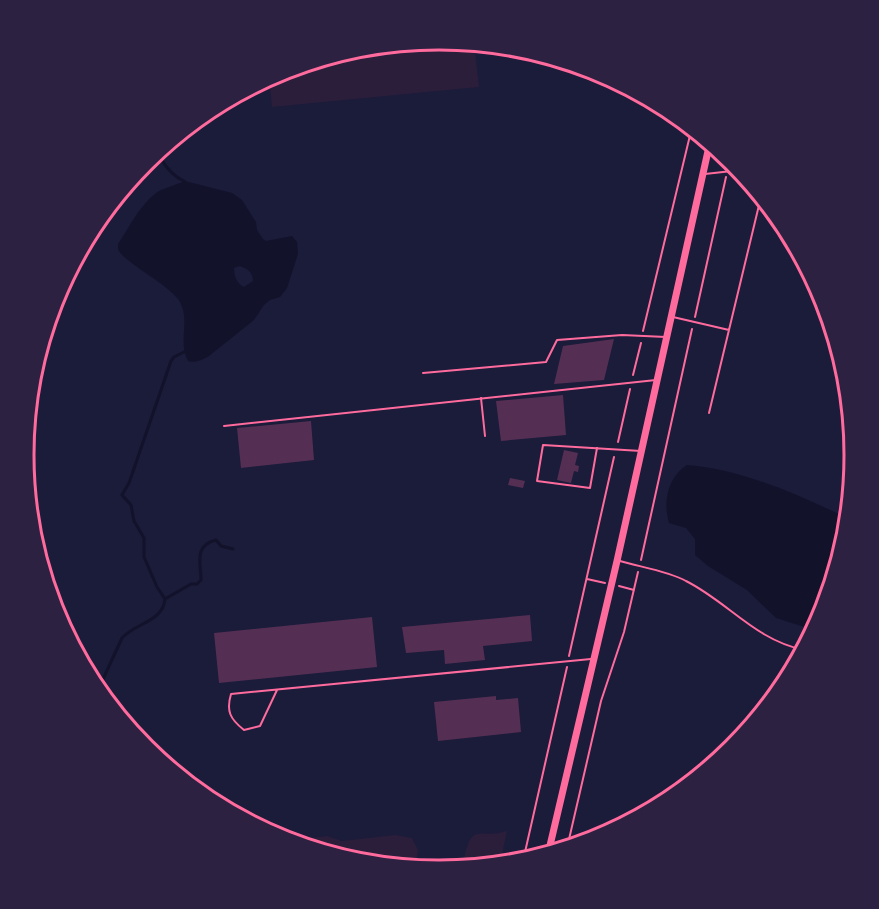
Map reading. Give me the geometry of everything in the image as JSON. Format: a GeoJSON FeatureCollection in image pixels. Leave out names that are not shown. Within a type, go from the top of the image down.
{"type":"FeatureCollection","features":[{"type":"Feature","properties":{"kind":"main road"},"geometry":{"type":"LineString","coordinates":[[550,844],[617,561],[708,151]]}},
{"type":"Feature","properties":{"kind":"lane"},"geometry":{"type":"LineString","coordinates":[[703,174],[727,171]]}},
{"type":"Feature","properties":{"kind":"lane"},"geometry":{"type":"LineString","coordinates":[[710,413],[759,205]]}},
{"type":"Feature","properties":{"kind":"lane"},"geometry":{"type":"LineString","coordinates":[[671,317],[729,330]]}},
{"type":"Feature","properties":{"kind":"lane"},"geometry":{"type":"LineString","coordinates":[[423,373],[546,362],[557,340],[622,334],[666,337]]}},
{"type":"Feature","properties":{"kind":"lane"},"geometry":{"type":"LineString","coordinates":[[224,426],[656,380]]}},
{"type":"Feature","properties":{"kind":"lane"},"geometry":{"type":"LineString","coordinates":[[481,398],[485,436]]}},
{"type":"Feature","properties":{"kind":"lane"},"geometry":{"type":"LineString","coordinates":[[597,448],[590,488],[537,480],[543,445],[616,449],[641,451]]}},
{"type":"Feature","properties":{"kind":"lane"},"geometry":{"type":"LineString","coordinates":[[617,561],[684,580],[708,594],[767,636],[795,648]]}},
{"type":"Feature","properties":{"kind":"lane"},"geometry":{"type":"LineString","coordinates":[[278,690],[260,726],[244,730],[228,713],[231,694],[594,659]]}},
{"type":"Feature","properties":{"kind":"path"},"geometry":{"type":"LineString","coordinates":[[525,850],[690,136]]}},
{"type":"Feature","properties":{"kind":"path"},"geometry":{"type":"LineString","coordinates":[[569,838],[601,701],[624,632],[727,171]]}},
{"type":"Feature","properties":{"kind":"shaded area"},"geometry":{"type":"Polygon","coordinates":[[[413,50],[475,51],[479,87],[272,107],[270,87],[335,63],[360,57],[413,50]]]}},
{"type":"Feature","properties":{"kind":"shaded area"},"geometry":{"type":"Polygon","coordinates":[[[185,181],[232,193],[242,200],[256,222],[257,230],[263,239],[266,241],[292,236],[297,242],[298,254],[287,288],[280,297],[270,300],[254,320],[209,356],[194,362],[188,361],[185,353],[184,314],[178,299],[128,260],[118,249],[118,244],[149,199],[157,192],[185,181]],[[242,267],[234,268],[234,271],[238,282],[244,287],[253,281],[253,278],[249,271],[242,267]]]}},
{"type":"Feature","properties":{"kind":"shaded area"},"geometry":{"type":"Polygon","coordinates":[[[687,465],[728,472],[770,484],[840,515],[831,559],[806,627],[776,618],[747,590],[708,566],[695,555],[695,539],[686,528],[669,523],[666,507],[668,491],[680,470],[687,465]]]}},
{"type":"Feature","properties":{"kind":"shaded area"},"geometry":{"type":"Polygon","coordinates":[[[507,831],[502,855],[466,859],[442,860],[464,858],[467,846],[474,835],[507,831]]]}},
{"type":"Feature","properties":{"kind":"shaded area"},"geometry":{"type":"Polygon","coordinates":[[[395,835],[412,838],[418,850],[417,859],[413,859],[360,852],[310,838],[327,836],[342,841],[395,835]]]}},
{"type":"Feature","properties":{"kind":"building"},"geometry":{"type":"Polygon","coordinates":[[[614,339],[604,380],[554,384],[563,346],[614,339]]]}},
{"type":"Feature","properties":{"kind":"building"},"geometry":{"type":"Polygon","coordinates":[[[563,395],[566,435],[501,441],[496,401],[563,395]]]}},
{"type":"Feature","properties":{"kind":"building"},"geometry":{"type":"Polygon","coordinates":[[[311,421],[314,460],[241,468],[237,428],[311,421]]]}},
{"type":"Feature","properties":{"kind":"building"},"geometry":{"type":"Polygon","coordinates":[[[564,450],[578,453],[575,465],[579,466],[578,472],[574,471],[571,483],[557,480],[564,450]]]}},
{"type":"Feature","properties":{"kind":"building"},"geometry":{"type":"Polygon","coordinates":[[[510,478],[525,481],[523,488],[508,485],[510,478]]]}},
{"type":"Feature","properties":{"kind":"building"},"geometry":{"type":"Polygon","coordinates":[[[530,615],[532,641],[483,646],[485,660],[445,664],[444,650],[406,653],[402,627],[530,615]]]}},
{"type":"Feature","properties":{"kind":"building"},"geometry":{"type":"Polygon","coordinates":[[[372,617],[377,667],[219,683],[214,633],[372,617]]]}},
{"type":"Feature","properties":{"kind":"building"},"geometry":{"type":"Polygon","coordinates":[[[496,696],[496,700],[518,698],[521,732],[438,741],[434,702],[496,696]]]}},
{"type":"Feature","properties":{"kind":"waterway"},"geometry":{"type":"LineString","coordinates":[[162,160],[171,172],[184,181]]}},
{"type":"Feature","properties":{"kind":"waterway"},"geometry":{"type":"LineString","coordinates":[[165,599],[144,557],[144,538],[134,521],[131,505],[122,495],[129,483],[171,361],[184,352]]}},
{"type":"Feature","properties":{"kind":"waterway"},"geometry":{"type":"LineString","coordinates":[[103,680],[122,638],[159,613],[165,599],[201,580],[200,556],[204,547],[216,540],[221,546],[233,549]]}}]}
